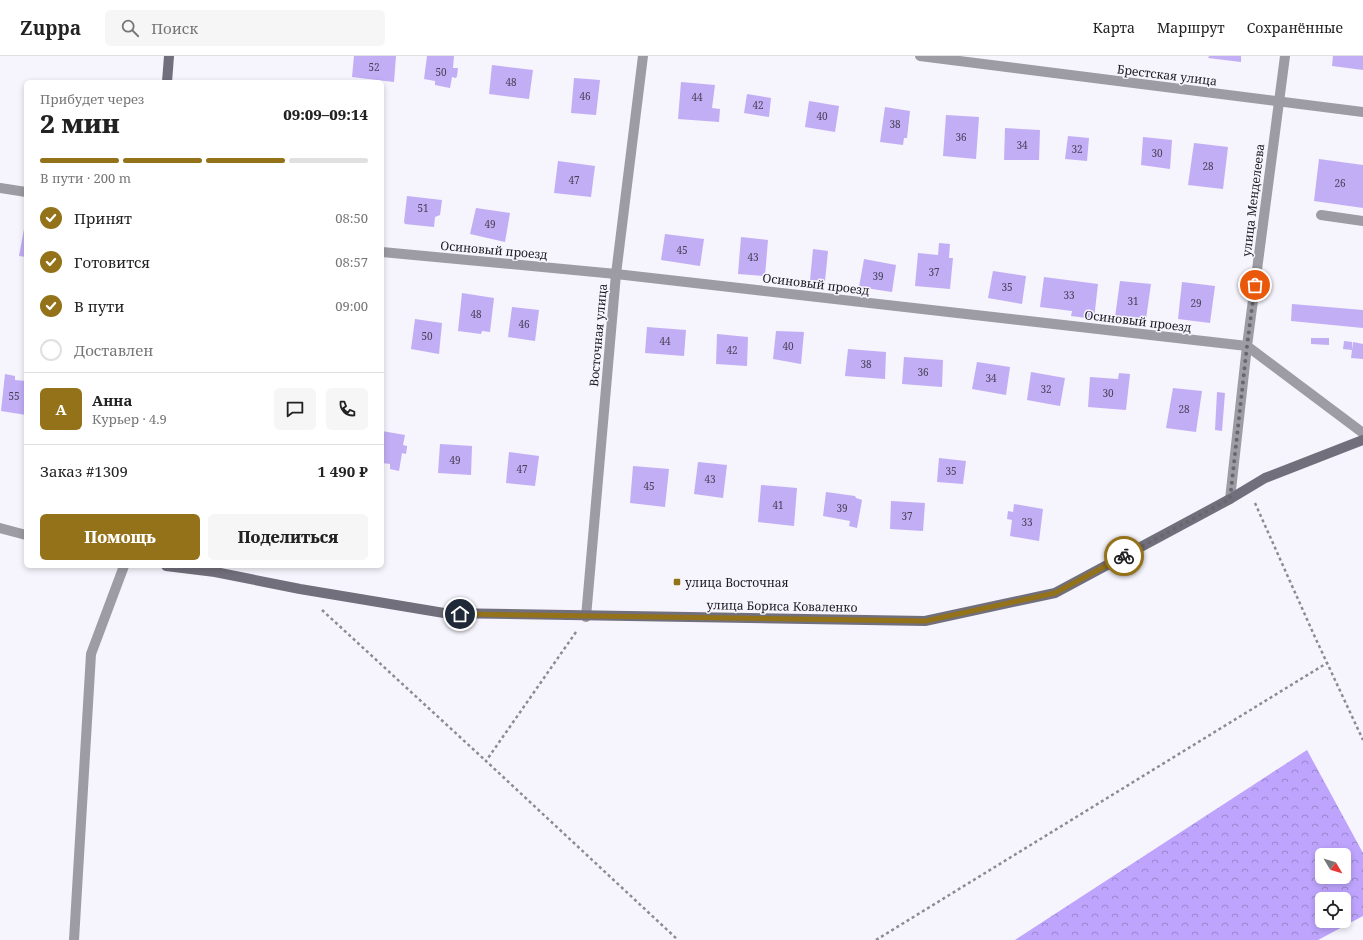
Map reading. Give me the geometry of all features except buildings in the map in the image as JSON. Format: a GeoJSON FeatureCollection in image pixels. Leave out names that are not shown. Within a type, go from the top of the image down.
{"type":"FeatureCollection","features":[{"type":"Feature","properties":{"kind":"street"},"geometry":{"type":"LineString","coordinates":[[167,80],[169,56]]}},
{"type":"Feature","properties":{"kind":"street","name":"Восточная улица"},"geometry":{"type":"LineString","coordinates":[[586,617],[616,274],[643,56]]}},
{"type":"Feature","properties":{"kind":"street","name":"Брестская улица"},"geometry":{"type":"LineString","coordinates":[[920,56],[1363,112]]}},
{"type":"Feature","properties":{"kind":"street","name":"улица Менделеева"},"geometry":{"type":"LineString","coordinates":[[1230,499],[1247,346],[1285,56]]}},
{"type":"Feature","properties":{"kind":"street"},"geometry":{"type":"LineString","coordinates":[[0,188],[24,192]]}},
{"type":"Feature","properties":{"kind":"street"},"geometry":{"type":"LineString","coordinates":[[1321,215],[1363,221]]}},
{"type":"Feature","properties":{"kind":"street","name":"Осиновый проезд"},"geometry":{"type":"LineString","coordinates":[[384,252],[616,274],[1247,346]]}},
{"type":"Feature","properties":{"kind":"street"},"geometry":{"type":"LineString","coordinates":[[1247,346],[1363,433]]}},
{"type":"Feature","properties":{"kind":"street","name":"улица Бориса Коваленко"},"geometry":{"type":"LineString","coordinates":[[182,568],[215,572],[300,589],[444,613],[586,617],[925,621],[1055,593],[1230,499],[1265,478],[1363,440]]}},
{"type":"Feature","properties":{"kind":"street"},"geometry":{"type":"LineString","coordinates":[[0,528],[24,534]]}},
{"type":"Feature","properties":{"kind":"street"},"geometry":{"type":"LineString","coordinates":[[74,940],[91,654],[123,568]]}},
{"type":"Feature","properties":{"kind":"path"},"geometry":{"type":"LineString","coordinates":[[1248,488],[1363,740]]}},
{"type":"Feature","properties":{"kind":"path"},"geometry":{"type":"LineString","coordinates":[[300,589],[678,940]]}},
{"type":"Feature","properties":{"kind":"path"},"geometry":{"type":"LineString","coordinates":[[486,761],[586,617]]}},
{"type":"Feature","properties":{"kind":"path"},"geometry":{"type":"LineString","coordinates":[[876,940],[1327,663]]}},
{"type":"Feature","properties":{"kind":"green space"},"geometry":{"type":"Polygon","coordinates":[[[1307,750],[1363,853],[1363,916],[1351,922],[1351,892],[1315,892],[1315,928],[1340,928],[1318,940],[1015,940],[1307,750]]]}},
{"type":"Feature","properties":{"kind":"way so far"},"geometry":{"type":"LineString","coordinates":[[1124,556],[1230,499],[1255,285]]}},
{"type":"Feature","properties":{"kind":"place","name":"улица Восточная"},"geometry":{"type":"Point","coordinates":[677,582]}},
{"type":"Feature","properties":{"kind":"route"},"geometry":{"type":"LineString","coordinates":[[460,614],[925,621],[1055,593],[1124,556]]}}]}
